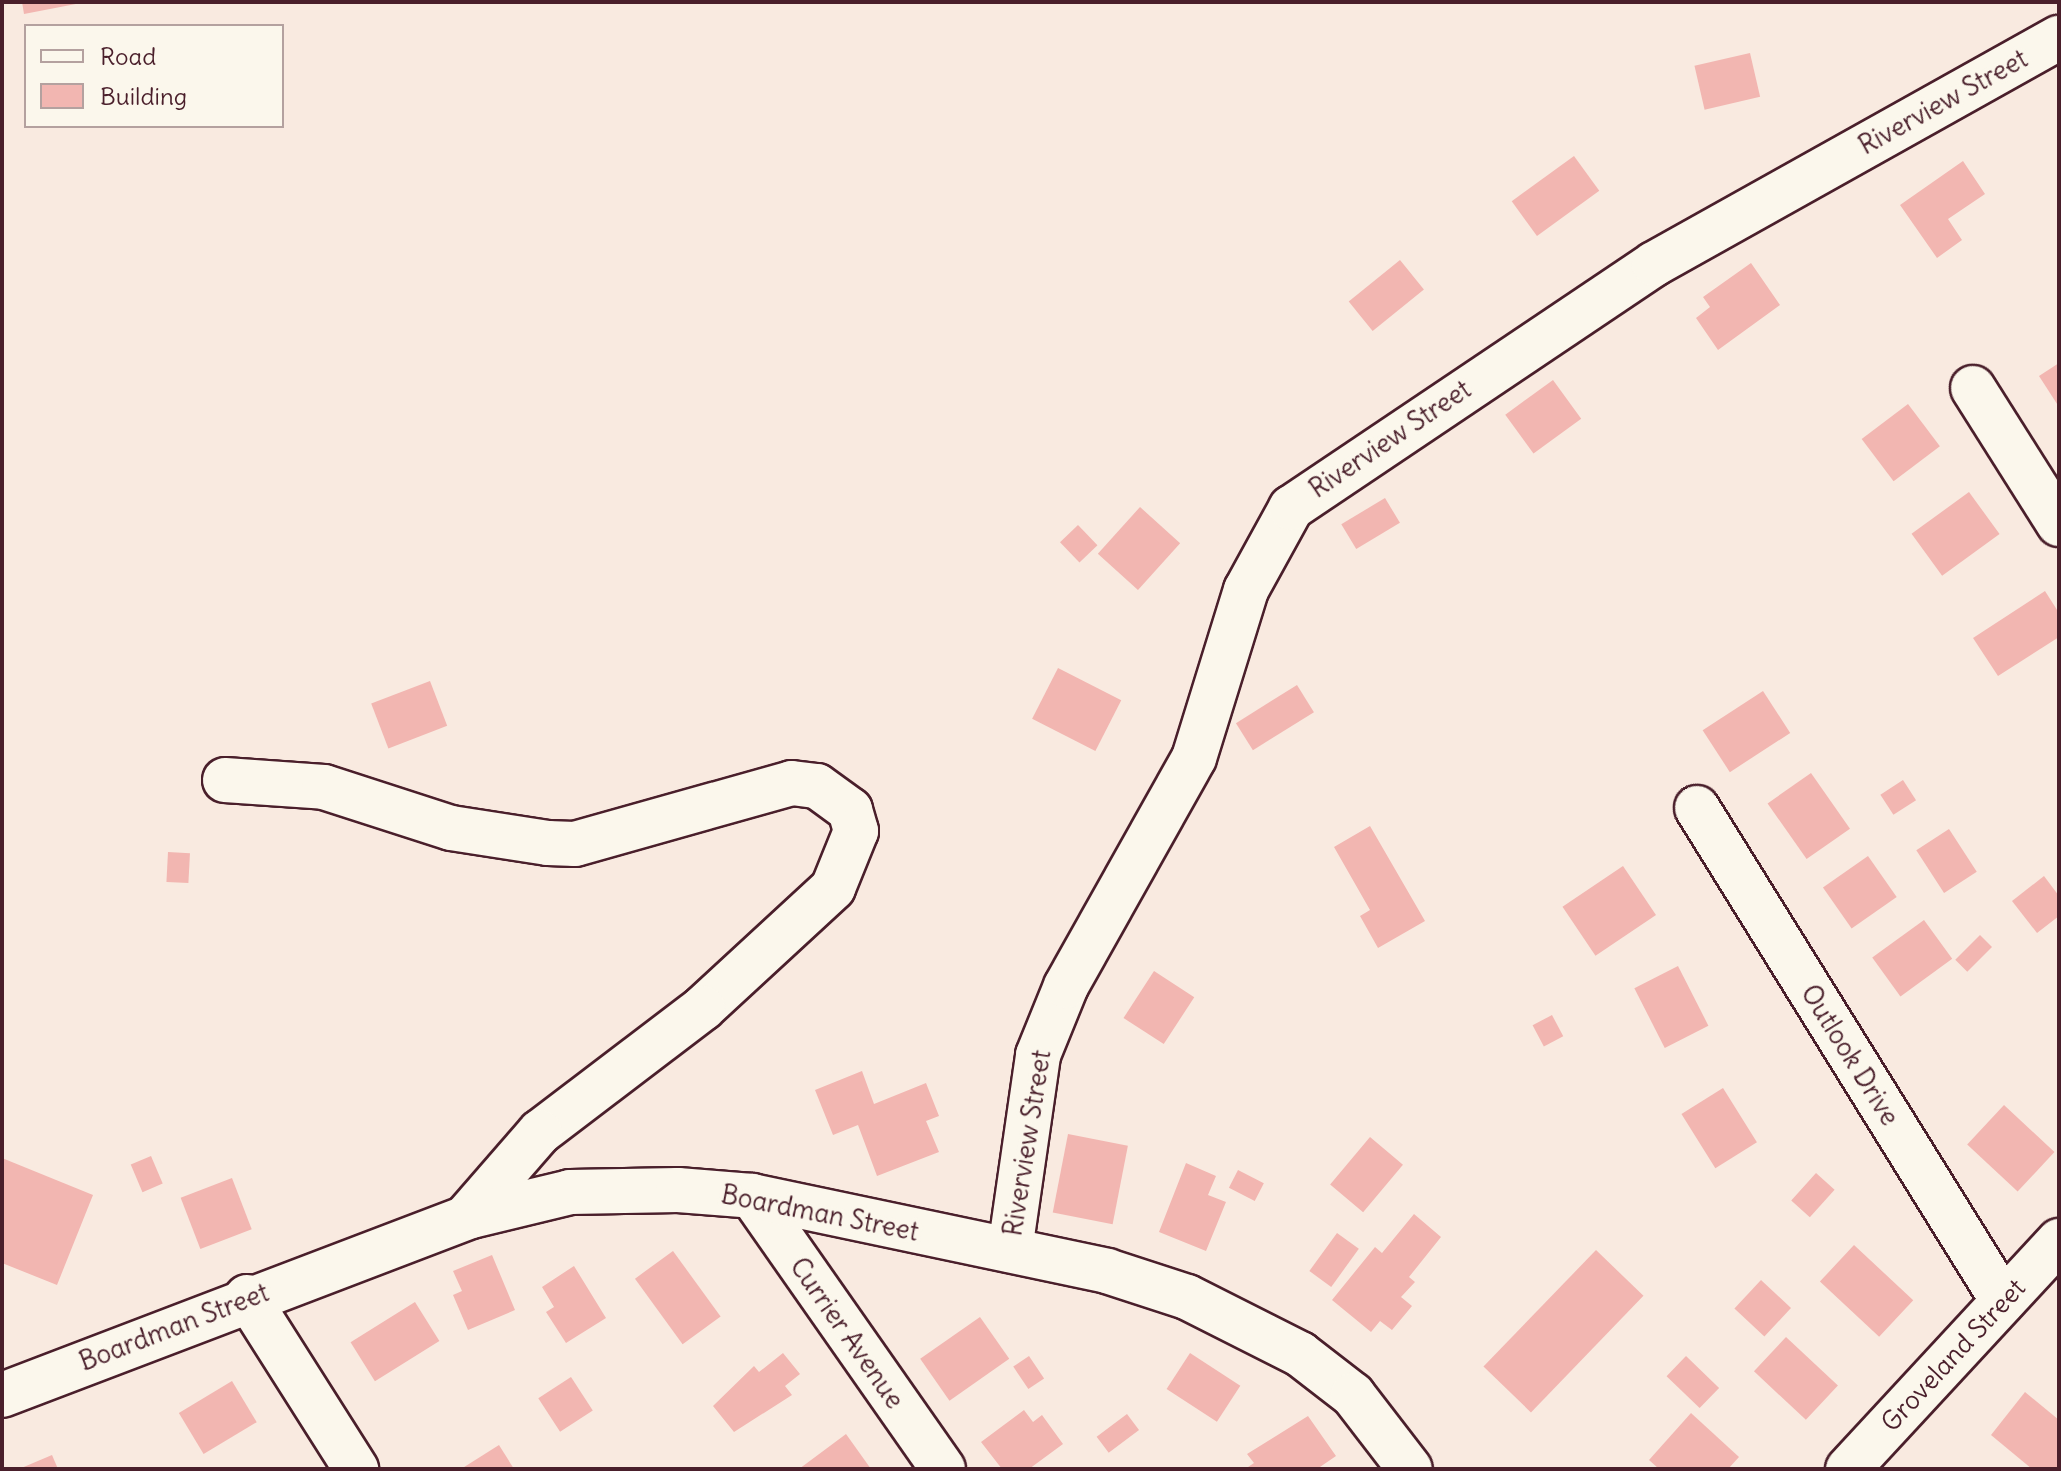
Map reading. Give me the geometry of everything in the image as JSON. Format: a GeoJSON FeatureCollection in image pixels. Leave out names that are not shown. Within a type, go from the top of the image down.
{"type":"FeatureCollection","features":[{"type":"Feature","properties":{"kind":"street","name":"Riverview Street"},"geometry":{"type":"LineString","coordinates":[[1010,1250],[1038,1055],[1066,986],[1194,758],[1246,590],[1291,508],[1654,264],[2059,38]]}},
{"type":"Feature","properties":{"kind":"street"},"geometry":{"type":"LineString","coordinates":[[1973,388],[2059,524]]}},
{"type":"Feature","properties":{"kind":"street"},"geometry":{"type":"LineString","coordinates":[[225,780],[324,787],[451,828],[548,843],[575,844],[792,783],[817,786],[850,810],[856,831],[833,888],[703,1008],[540,1132],[466,1217]]}},
{"type":"Feature","properties":{"kind":"street","name":"Outlook Drive"},"geometry":{"type":"LineString","coordinates":[[1697,808],[2003,1301]]}},
{"type":"Feature","properties":{"kind":"street","name":"Boardman Street"},"geometry":{"type":"LineString","coordinates":[[2,1395],[247,1297],[466,1217],[582,1191],[752,1196],[1107,1271],[1235,1316],[1300,1354],[1353,1395],[1410,1469]]}},
{"type":"Feature","properties":{"kind":"street","name":"Currier Avenue"},"geometry":{"type":"LineString","coordinates":[[752,1196],[943,1469]]}},
{"type":"Feature","properties":{"kind":"street","name":"Groveland Street"},"geometry":{"type":"LineString","coordinates":[[1848,1469],[2059,1241]]}},
{"type":"Feature","properties":{"kind":"street"},"geometry":{"type":"LineString","coordinates":[[247,1297],[356,1469]]}},
{"type":"Feature","properties":{"kind":"building"},"geometry":{"type":"Polygon","coordinates":[[[22,2],[81,2],[81,3],[24,14],[22,2]]]}},
{"type":"Feature","properties":{"kind":"building"},"geometry":{"type":"Polygon","coordinates":[[[1750,53],[1760,97],[1705,110],[1694,66],[1750,53]]]}},
{"type":"Feature","properties":{"kind":"building"},"geometry":{"type":"Polygon","coordinates":[[[1574,156],[1599,191],[1537,236],[1512,201],[1574,156]]]}},
{"type":"Feature","properties":{"kind":"building"},"geometry":{"type":"Polygon","coordinates":[[[1963,161],[1985,194],[1948,219],[1962,240],[1937,258],[1900,205],[1963,161]]]}},
{"type":"Feature","properties":{"kind":"building"},"geometry":{"type":"Polygon","coordinates":[[[1400,260],[1424,290],[1373,331],[1349,302],[1400,260]]]}},
{"type":"Feature","properties":{"kind":"building"},"geometry":{"type":"Polygon","coordinates":[[[1751,263],[1780,305],[1718,350],[1696,318],[1710,307],[1703,297],[1751,263]]]}},
{"type":"Feature","properties":{"kind":"building"},"geometry":{"type":"Polygon","coordinates":[[[2059,363],[2059,407],[2039,376],[2059,363]]]}},
{"type":"Feature","properties":{"kind":"building"},"geometry":{"type":"Polygon","coordinates":[[[1553,380],[1581,419],[1533,454],[1505,415],[1553,380]]]}},
{"type":"Feature","properties":{"kind":"building"},"geometry":{"type":"Polygon","coordinates":[[[1908,404],[1940,446],[1894,481],[1862,439],[1908,404]]]}},
{"type":"Feature","properties":{"kind":"building"},"geometry":{"type":"Polygon","coordinates":[[[1969,492],[2000,534],[1942,576],[1912,534],[1969,492]]]}},
{"type":"Feature","properties":{"kind":"building"},"geometry":{"type":"Polygon","coordinates":[[[1385,498],[1400,523],[1356,549],[1341,524],[1385,498]]]}},
{"type":"Feature","properties":{"kind":"building"},"geometry":{"type":"Polygon","coordinates":[[[1140,507],[1180,543],[1138,590],[1098,554],[1140,507]]]}},
{"type":"Feature","properties":{"kind":"building"},"geometry":{"type":"Polygon","coordinates":[[[1078,525],[1097,545],[1079,563],[1060,542],[1078,525]]]}},
{"type":"Feature","properties":{"kind":"building"},"geometry":{"type":"Polygon","coordinates":[[[2045,591],[2059,613],[2059,637],[1998,676],[1973,638],[2045,591]]]}},
{"type":"Feature","properties":{"kind":"building"},"geometry":{"type":"Polygon","coordinates":[[[1058,668],[1121,700],[1095,751],[1032,719],[1058,668]]]}},
{"type":"Feature","properties":{"kind":"building"},"geometry":{"type":"Polygon","coordinates":[[[430,681],[447,726],[388,748],[371,704],[430,681]]]}},
{"type":"Feature","properties":{"kind":"building"},"geometry":{"type":"Polygon","coordinates":[[[1297,685],[1314,712],[1253,750],[1236,723],[1297,685]]]}},
{"type":"Feature","properties":{"kind":"building"},"geometry":{"type":"Polygon","coordinates":[[[1763,691],[1790,733],[1730,772],[1703,730],[1763,691]]]}},
{"type":"Feature","properties":{"kind":"building"},"geometry":{"type":"Polygon","coordinates":[[[1811,773],[1850,829],[1807,859],[1768,803],[1811,773]]]}},
{"type":"Feature","properties":{"kind":"building"},"geometry":{"type":"Polygon","coordinates":[[[1903,780],[1916,800],[1893,815],[1880,795],[1903,780]]]}},
{"type":"Feature","properties":{"kind":"building"},"geometry":{"type":"Polygon","coordinates":[[[1370,826],[1425,921],[1378,948],[1360,916],[1370,910],[1334,847],[1370,826]]]}},
{"type":"Feature","properties":{"kind":"building"},"geometry":{"type":"Polygon","coordinates":[[[1949,829],[1977,872],[1944,893],[1916,850],[1949,829]]]}},
{"type":"Feature","properties":{"kind":"building"},"geometry":{"type":"Polygon","coordinates":[[[168,852],[190,853],[188,883],[166,882],[168,852]]]}},
{"type":"Feature","properties":{"kind":"building"},"geometry":{"type":"Polygon","coordinates":[[[1868,856],[1897,897],[1852,929],[1823,888],[1868,856]]]}},
{"type":"Feature","properties":{"kind":"building"},"geometry":{"type":"Polygon","coordinates":[[[1623,866],[1656,915],[1595,956],[1562,907],[1623,866]]]}},
{"type":"Feature","properties":{"kind":"building"},"geometry":{"type":"Polygon","coordinates":[[[2044,876],[2059,896],[2059,916],[2037,933],[2012,901],[2044,876]]]}},
{"type":"Feature","properties":{"kind":"building"},"geometry":{"type":"Polygon","coordinates":[[[1924,920],[1952,959],[1900,996],[1872,958],[1924,920]]]}},
{"type":"Feature","properties":{"kind":"building"},"geometry":{"type":"Polygon","coordinates":[[[1980,935],[1992,947],[1967,972],[1955,960],[1980,935]]]}},
{"type":"Feature","properties":{"kind":"building"},"geometry":{"type":"Polygon","coordinates":[[[1678,966],[1708,1026],[1665,1048],[1634,988],[1678,966]]]}},
{"type":"Feature","properties":{"kind":"building"},"geometry":{"type":"Polygon","coordinates":[[[1154,971],[1194,997],[1164,1044],[1124,1018],[1154,971]]]}},
{"type":"Feature","properties":{"kind":"building"},"geometry":{"type":"Polygon","coordinates":[[[1552,1015],[1563,1036],[1544,1047],[1533,1025],[1552,1015]]]}},
{"type":"Feature","properties":{"kind":"building"},"geometry":{"type":"Polygon","coordinates":[[[862,1071],[874,1104],[926,1083],[939,1116],[926,1121],[939,1152],[877,1176],[858,1125],[833,1135],[815,1090],[862,1071]]]}},
{"type":"Feature","properties":{"kind":"building"},"geometry":{"type":"Polygon","coordinates":[[[1723,1088],[1757,1142],[1715,1168],[1681,1114],[1723,1088]]]}},
{"type":"Feature","properties":{"kind":"building"},"geometry":{"type":"Polygon","coordinates":[[[2004,1105],[2054,1152],[2018,1192],[1967,1144],[2004,1105]]]}},
{"type":"Feature","properties":{"kind":"building"},"geometry":{"type":"Polygon","coordinates":[[[1068,1134],[1128,1146],[1113,1224],[1053,1213],[1068,1134]]]}},
{"type":"Feature","properties":{"kind":"building"},"geometry":{"type":"Polygon","coordinates":[[[1370,1137],[1403,1165],[1363,1212],[1330,1184],[1370,1137]]]}},
{"type":"Feature","properties":{"kind":"building"},"geometry":{"type":"Polygon","coordinates":[[[151,1156],[163,1184],[142,1192],[131,1165],[151,1156]]]}},
{"type":"Feature","properties":{"kind":"building"},"geometry":{"type":"Polygon","coordinates":[[[2,1158],[93,1195],[57,1285],[2,1263],[2,1158]]]}},
{"type":"Feature","properties":{"kind":"building"},"geometry":{"type":"Polygon","coordinates":[[[1186,1163],[1216,1176],[1208,1195],[1226,1202],[1206,1251],[1159,1232],[1186,1163]]]}},
{"type":"Feature","properties":{"kind":"building"},"geometry":{"type":"Polygon","coordinates":[[[1238,1170],[1264,1183],[1255,1201],[1229,1188],[1238,1170]]]}},
{"type":"Feature","properties":{"kind":"building"},"geometry":{"type":"Polygon","coordinates":[[[1816,1173],[1835,1190],[1810,1217],[1791,1200],[1816,1173]]]}},
{"type":"Feature","properties":{"kind":"building"},"geometry":{"type":"Polygon","coordinates":[[[232,1178],[252,1229],[200,1249],[181,1198],[232,1178]]]}},
{"type":"Feature","properties":{"kind":"building"},"geometry":{"type":"Polygon","coordinates":[[[1414,1214],[1441,1237],[1409,1277],[1415,1282],[1401,1297],[1412,1306],[1392,1330],[1380,1321],[1371,1332],[1332,1300],[1375,1247],[1382,1253],[1414,1214]]]}},
{"type":"Feature","properties":{"kind":"building"},"geometry":{"type":"Polygon","coordinates":[[[1337,1233],[1359,1249],[1331,1287],[1309,1271],[1337,1233]]]}},
{"type":"Feature","properties":{"kind":"building"},"geometry":{"type":"Polygon","coordinates":[[[1854,1245],[1913,1300],[1879,1337],[1820,1282],[1854,1245]]]}},
{"type":"Feature","properties":{"kind":"building"},"geometry":{"type":"Polygon","coordinates":[[[1596,1250],[1643,1296],[1531,1412],[1483,1367],[1596,1250]]]}},
{"type":"Feature","properties":{"kind":"building"},"geometry":{"type":"Polygon","coordinates":[[[673,1251],[721,1317],[683,1344],[635,1279],[673,1251]]]}},
{"type":"Feature","properties":{"kind":"building"},"geometry":{"type":"Polygon","coordinates":[[[492,1255],[515,1310],[468,1330],[453,1295],[462,1291],[453,1271],[492,1255]]]}},
{"type":"Feature","properties":{"kind":"building"},"geometry":{"type":"Polygon","coordinates":[[[574,1266],[606,1318],[566,1343],[546,1312],[554,1307],[542,1287],[574,1266]]]}},
{"type":"Feature","properties":{"kind":"building"},"geometry":{"type":"Polygon","coordinates":[[[1761,1280],[1791,1308],[1764,1336],[1734,1309],[1761,1280]]]}},
{"type":"Feature","properties":{"kind":"building"},"geometry":{"type":"Polygon","coordinates":[[[415,1302],[439,1341],[375,1381],[351,1342],[415,1302]]]}},
{"type":"Feature","properties":{"kind":"building"},"geometry":{"type":"Polygon","coordinates":[[[980,1317],[1009,1359],[949,1401],[920,1359],[980,1317]]]}},
{"type":"Feature","properties":{"kind":"building"},"geometry":{"type":"Polygon","coordinates":[[[1786,1337],[1838,1385],[1806,1420],[1754,1371],[1786,1337]]]}},
{"type":"Feature","properties":{"kind":"building"},"geometry":{"type":"Polygon","coordinates":[[[783,1353],[800,1374],[785,1386],[792,1395],[734,1432],[713,1406],[754,1366],[759,1372],[783,1353]]]}},
{"type":"Feature","properties":{"kind":"building"},"geometry":{"type":"Polygon","coordinates":[[[1190,1353],[1240,1386],[1217,1422],[1167,1389],[1190,1353]]]}},
{"type":"Feature","properties":{"kind":"building"},"geometry":{"type":"Polygon","coordinates":[[[1029,1356],[1044,1378],[1028,1389],[1013,1367],[1029,1356]]]}},
{"type":"Feature","properties":{"kind":"building"},"geometry":{"type":"Polygon","coordinates":[[[1686,1356],[1719,1388],[1700,1408],[1667,1376],[1686,1356]]]}},
{"type":"Feature","properties":{"kind":"building"},"geometry":{"type":"Polygon","coordinates":[[[571,1377],[593,1411],[560,1432],[538,1398],[571,1377]]]}},
{"type":"Feature","properties":{"kind":"building"},"geometry":{"type":"Polygon","coordinates":[[[232,1381],[257,1422],[204,1454],[179,1413],[232,1381]]]}},
{"type":"Feature","properties":{"kind":"building"},"geometry":{"type":"Polygon","coordinates":[[[2025,1392],[2059,1420],[2059,1469],[2032,1469],[1991,1435],[2025,1392]]]}},
{"type":"Feature","properties":{"kind":"building"},"geometry":{"type":"Polygon","coordinates":[[[1024,1410],[1033,1422],[1042,1415],[1063,1444],[1029,1469],[1002,1469],[981,1442],[1024,1410]]]}},
{"type":"Feature","properties":{"kind":"building"},"geometry":{"type":"Polygon","coordinates":[[[1691,1413],[1739,1457],[1728,1469],[1659,1469],[1649,1460],[1691,1413]]]}},
{"type":"Feature","properties":{"kind":"building"},"geometry":{"type":"Polygon","coordinates":[[[1127,1414],[1139,1430],[1109,1453],[1097,1437],[1127,1414]]]}},
{"type":"Feature","properties":{"kind":"building"},"geometry":{"type":"Polygon","coordinates":[[[1308,1416],[1336,1456],[1317,1469],[1245,1469],[1254,1463],[1247,1454],[1308,1416]]]}},
{"type":"Feature","properties":{"kind":"building"},"geometry":{"type":"Polygon","coordinates":[[[846,1434],[871,1469],[799,1469],[846,1434]]]}},
{"type":"Feature","properties":{"kind":"building"},"geometry":{"type":"Polygon","coordinates":[[[499,1445],[514,1469],[461,1469],[499,1445]]]}},
{"type":"Feature","properties":{"kind":"building"},"geometry":{"type":"Polygon","coordinates":[[[52,1455],[58,1469],[19,1469],[52,1455]]]}}]}
